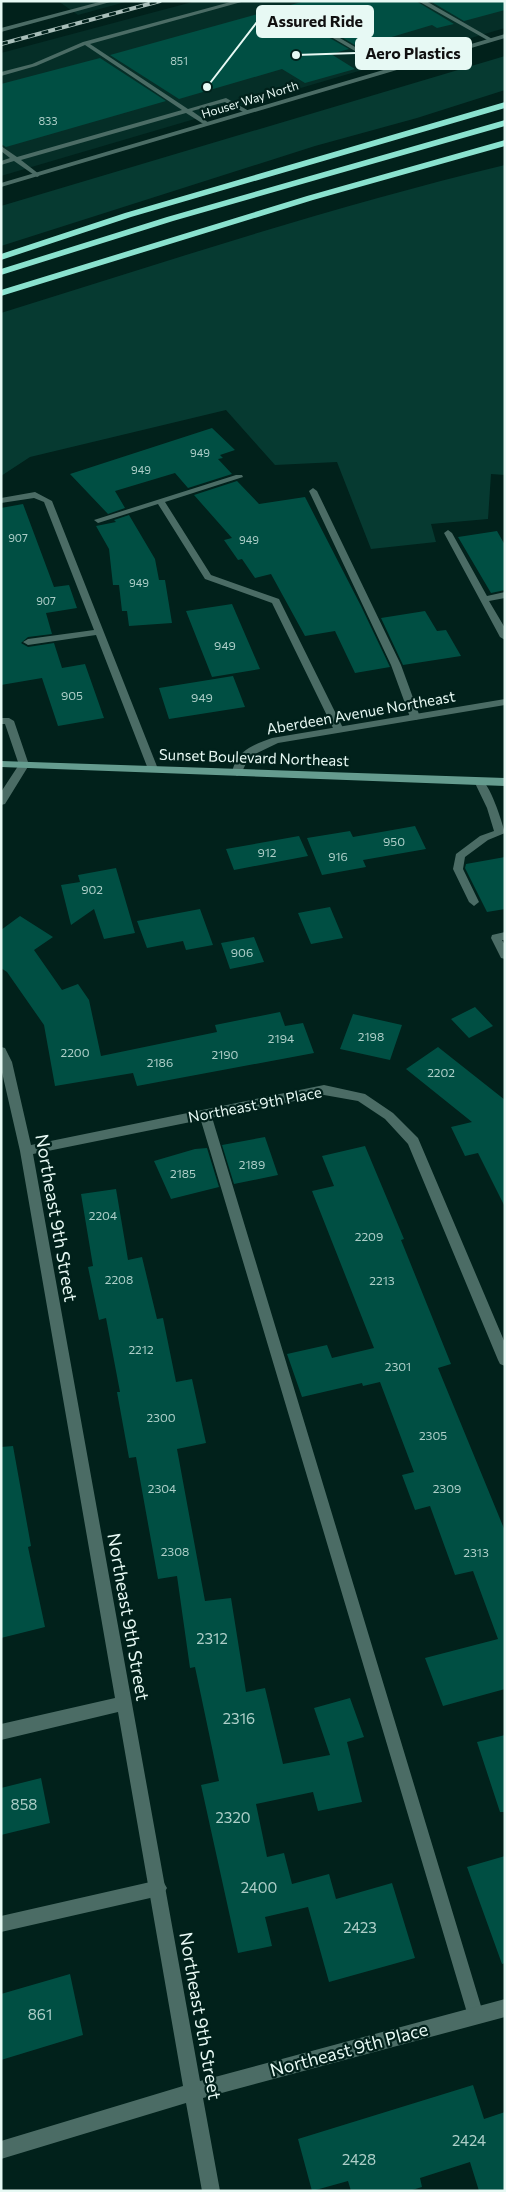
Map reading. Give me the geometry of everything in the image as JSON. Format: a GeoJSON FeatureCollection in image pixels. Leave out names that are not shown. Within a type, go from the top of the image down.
{"type":"FeatureCollection","features":[{"type":"Feature","properties":{"kind":"highway"},"geometry":{"type":"LineString","coordinates":[[1,257],[128,215],[505,105]]}},
{"type":"Feature","properties":{"kind":"highway"},"geometry":{"type":"LineString","coordinates":[[1,272],[170,219],[505,123]]}},
{"type":"Feature","properties":{"kind":"highway"},"geometry":{"type":"LineString","coordinates":[[1,293],[310,198],[505,143]]}},
{"type":"Feature","properties":{"kind":"highway"},"geometry":{"type":"LineString","coordinates":[[310,198],[505,153]]}},
{"type":"Feature","properties":{"kind":"main road","name":"Sunset Boulevard Northeast"},"geometry":{"type":"LineString","coordinates":[[1,764],[505,782]]}},
{"type":"Feature","properties":{"kind":"street","name":"Houser Way North"},"geometry":{"type":"LineString","coordinates":[[1,186],[505,36]]}},
{"type":"Feature","properties":{"kind":"street","name":"Aberdeen Avenue Northeast"},"geometry":{"type":"LineString","coordinates":[[237,772],[238,761],[249,751],[276,740],[505,702]]}},
{"type":"Feature","properties":{"kind":"street"},"geometry":{"type":"LineString","coordinates":[[1,801],[24,765]]}},
{"type":"Feature","properties":{"kind":"street","name":"Northeast 9th Street"},"geometry":{"type":"LineString","coordinates":[[1,1051],[6,1062],[26,1150],[124,1703],[159,1888],[211,2191]]}},
{"type":"Feature","properties":{"kind":"street","name":"Northeast 9th Place"},"geometry":{"type":"LineString","coordinates":[[26,1150],[324,1090],[361,1097],[389,1116],[413,1141],[505,1360]]}},
{"type":"Feature","properties":{"kind":"street"},"geometry":{"type":"LineString","coordinates":[[1,1732],[124,1703]]}},
{"type":"Feature","properties":{"kind":"street","name":"Northeast 9th Place"},"geometry":{"type":"LineString","coordinates":[[1,2150],[194,2092],[505,2008]]}},
{"type":"Feature","properties":{"kind":"lane"},"geometry":{"type":"LineString","coordinates":[[80,1],[89,7]]}},
{"type":"Feature","properties":{"kind":"lane"},"geometry":{"type":"LineString","coordinates":[[1,30],[111,1]]}},
{"type":"Feature","properties":{"kind":"lane"},"geometry":{"type":"LineString","coordinates":[[1,74],[34,65],[85,43],[242,1]]}},
{"type":"Feature","properties":{"kind":"lane"},"geometry":{"type":"LineString","coordinates":[[421,1],[491,40]]}},
{"type":"Feature","properties":{"kind":"lane"},"geometry":{"type":"LineString","coordinates":[[294,13],[391,70]]}},
{"type":"Feature","properties":{"kind":"lane"},"geometry":{"type":"LineString","coordinates":[[85,43],[207,124]]}},
{"type":"Feature","properties":{"kind":"lane"},"geometry":{"type":"LineString","coordinates":[[1,163],[226,100],[247,112]]}},
{"type":"Feature","properties":{"kind":"lane"},"geometry":{"type":"LineString","coordinates":[[1,148],[37,175]]}},
{"type":"Feature","properties":{"kind":"lane"},"geometry":{"type":"LineString","coordinates":[[98,520],[239,477]]}},
{"type":"Feature","properties":{"kind":"lane"},"geometry":{"type":"LineString","coordinates":[[313,491],[396,665],[414,717]]}},
{"type":"Feature","properties":{"kind":"lane"},"geometry":{"type":"LineString","coordinates":[[1,501],[35,496],[48,501],[152,769]]}},
{"type":"Feature","properties":{"kind":"lane"},"geometry":{"type":"LineString","coordinates":[[161,502],[208,578],[276,601],[339,730]]}},
{"type":"Feature","properties":{"kind":"lane"},"geometry":{"type":"LineString","coordinates":[[448,533],[505,637]]}},
{"type":"Feature","properties":{"kind":"lane"},"geometry":{"type":"LineString","coordinates":[[484,599],[505,596]]}},
{"type":"Feature","properties":{"kind":"lane"},"geometry":{"type":"LineString","coordinates":[[28,642],[99,632]]}},
{"type":"Feature","properties":{"kind":"lane"},"geometry":{"type":"LineString","coordinates":[[1,721],[8,721],[24,765]]}},
{"type":"Feature","properties":{"kind":"lane"},"geometry":{"type":"LineString","coordinates":[[474,902],[458,869],[460,856],[484,838],[500,833],[492,808],[478,781]]}},
{"type":"Feature","properties":{"kind":"lane"},"geometry":{"type":"LineString","coordinates":[[505,936],[496,938],[505,955]]}},
{"type":"Feature","properties":{"kind":"lane"},"geometry":{"type":"LineString","coordinates":[[205,1114],[476,2016]]}},
{"type":"Feature","properties":{"kind":"lane"},"geometry":{"type":"LineString","coordinates":[[1,1924],[159,1888]]}},
{"type":"Feature","properties":{"kind":"shaded area"},"geometry":{"type":"Polygon","coordinates":[[[58,1],[129,1],[78,15],[58,1]]]}},
{"type":"Feature","properties":{"kind":"shaded area"},"geometry":{"type":"Polygon","coordinates":[[[196,1],[505,1],[505,28],[1,176],[1,53],[196,1]]]}},
{"type":"Feature","properties":{"kind":"shaded area"},"geometry":{"type":"Polygon","coordinates":[[[505,56],[505,90],[417,118],[315,146],[1,246],[1,206],[505,56]]]}},
{"type":"Feature","properties":{"kind":"shaded area"},"geometry":{"type":"Polygon","coordinates":[[[505,165],[505,475],[491,474],[488,519],[431,524],[436,542],[371,549],[337,462],[275,465],[226,410],[30,457],[1,476],[1,313],[314,216],[505,165]]]}},
{"type":"Feature","properties":{"kind":"building"},"geometry":{"type":"Polygon","coordinates":[[[305,1],[416,1],[454,24],[437,28],[432,25],[358,47],[297,10],[292,10],[291,16],[349,49],[331,54],[355,69],[305,83],[282,69],[179,99],[110,55],[305,1]]]}},
{"type":"Feature","properties":{"kind":"building"},"geometry":{"type":"Polygon","coordinates":[[[430,1],[505,1],[505,10],[464,21],[430,1]]]}},
{"type":"Feature","properties":{"kind":"building"},"geometry":{"type":"Polygon","coordinates":[[[100,58],[166,101],[6,147],[1,144],[1,84],[100,58]]]}},
{"type":"Feature","properties":{"kind":"building"},"geometry":{"type":"Polygon","coordinates":[[[212,428],[235,450],[220,455],[223,458],[218,459],[232,474],[188,488],[175,473],[115,491],[125,508],[108,514],[70,474],[212,428]]]}},
{"type":"Feature","properties":{"kind":"building"},"geometry":{"type":"Polygon","coordinates":[[[237,481],[259,504],[305,497],[390,667],[355,673],[335,631],[305,636],[271,574],[255,578],[242,559],[238,560],[224,540],[232,538],[194,495],[237,481]]]}},
{"type":"Feature","properties":{"kind":"building"},"geometry":{"type":"Polygon","coordinates":[[[23,504],[54,587],[69,585],[77,608],[46,613],[52,634],[28,637],[21,643],[28,647],[54,643],[62,668],[85,664],[104,718],[58,726],[42,678],[1,685],[1,508],[23,504]]]}},
{"type":"Feature","properties":{"kind":"building"},"geometry":{"type":"Polygon","coordinates":[[[129,515],[155,559],[159,580],[165,580],[172,623],[129,626],[127,611],[122,611],[119,585],[113,585],[109,549],[96,526],[116,522],[114,520],[129,515]]]}},
{"type":"Feature","properties":{"kind":"building"},"geometry":{"type":"Polygon","coordinates":[[[497,531],[505,545],[505,590],[491,593],[458,537],[497,531]]]}},
{"type":"Feature","properties":{"kind":"building"},"geometry":{"type":"Polygon","coordinates":[[[232,604],[260,669],[212,677],[186,611],[232,604]]]}},
{"type":"Feature","properties":{"kind":"building"},"geometry":{"type":"Polygon","coordinates":[[[425,611],[437,631],[446,630],[461,656],[403,665],[381,618],[425,611]]]}},
{"type":"Feature","properties":{"kind":"building"},"geometry":{"type":"Polygon","coordinates":[[[233,676],[245,707],[169,719],[159,688],[233,676]]]}},
{"type":"Feature","properties":{"kind":"building"},"geometry":{"type":"Polygon","coordinates":[[[415,826],[426,849],[363,860],[366,867],[322,875],[307,838],[350,831],[353,837],[415,826]]]}},
{"type":"Feature","properties":{"kind":"building"},"geometry":{"type":"Polygon","coordinates":[[[299,836],[308,856],[234,870],[226,849],[299,836]]]}},
{"type":"Feature","properties":{"kind":"building"},"geometry":{"type":"Polygon","coordinates":[[[505,857],[505,909],[487,912],[465,868],[466,864],[505,857]]]}},
{"type":"Feature","properties":{"kind":"building"},"geometry":{"type":"Polygon","coordinates":[[[116,868],[135,933],[104,939],[94,909],[71,925],[61,885],[80,882],[78,875],[116,868]]]}},
{"type":"Feature","properties":{"kind":"building"},"geometry":{"type":"Polygon","coordinates":[[[330,907],[343,938],[311,944],[298,913],[330,907]]]}},
{"type":"Feature","properties":{"kind":"building"},"geometry":{"type":"Polygon","coordinates":[[[200,909],[213,945],[186,950],[183,941],[147,948],[137,921],[200,909]]]}},
{"type":"Feature","properties":{"kind":"building"},"geometry":{"type":"Polygon","coordinates":[[[20,916],[53,937],[34,950],[62,990],[78,984],[89,1000],[101,1056],[217,1032],[215,1025],[280,1012],[285,1026],[303,1023],[314,1053],[137,1086],[133,1073],[55,1086],[44,1025],[7,972],[1,968],[1,930],[20,916]]]}},
{"type":"Feature","properties":{"kind":"building"},"geometry":{"type":"Polygon","coordinates":[[[254,937],[264,962],[230,969],[221,943],[254,937]]]}},
{"type":"Feature","properties":{"kind":"building"},"geometry":{"type":"Polygon","coordinates":[[[475,1007],[493,1026],[469,1038],[451,1019],[475,1007]]]}},
{"type":"Feature","properties":{"kind":"building"},"geometry":{"type":"Polygon","coordinates":[[[353,1014],[402,1025],[390,1060],[340,1049],[353,1014]]]}},
{"type":"Feature","properties":{"kind":"building"},"geometry":{"type":"Polygon","coordinates":[[[438,1047],[505,1100],[505,1207],[478,1153],[465,1156],[451,1127],[472,1122],[406,1069],[438,1047]]]}},
{"type":"Feature","properties":{"kind":"building"},"geometry":{"type":"Polygon","coordinates":[[[265,1137],[278,1175],[234,1184],[222,1145],[265,1137]]]}},
{"type":"Feature","properties":{"kind":"building"},"geometry":{"type":"Polygon","coordinates":[[[365,1146],[404,1239],[401,1240],[451,1364],[438,1368],[505,1531],[505,1689],[443,1706],[425,1658],[498,1639],[473,1571],[455,1575],[430,1506],[415,1510],[402,1475],[414,1472],[380,1382],[363,1386],[362,1383],[302,1397],[287,1354],[327,1345],[332,1358],[374,1348],[312,1191],[334,1186],[322,1156],[365,1146]]]}},
{"type":"Feature","properties":{"kind":"building"},"geometry":{"type":"Polygon","coordinates":[[[207,1148],[219,1187],[171,1199],[154,1161],[195,1149],[207,1148]]]}},
{"type":"Feature","properties":{"kind":"building"},"geometry":{"type":"Polygon","coordinates":[[[116,1189],[128,1260],[142,1257],[157,1319],[163,1318],[176,1382],[192,1379],[206,1443],[177,1449],[205,1601],[231,1598],[246,1692],[265,1688],[283,1764],[330,1755],[314,1708],[350,1698],[364,1737],[347,1742],[362,1802],[318,1811],[313,1792],[256,1804],[267,1857],[284,1853],[292,1884],[329,1874],[336,1899],[392,1883],[415,1958],[329,1982],[308,1907],[265,1917],[272,1946],[238,1953],[201,1785],[219,1781],[195,1667],[190,1668],[177,1576],[158,1579],[136,1457],[129,1458],[117,1392],[120,1392],[106,1318],[99,1320],[88,1267],[93,1266],[81,1194],[116,1189]]]}},
{"type":"Feature","properties":{"kind":"building"},"geometry":{"type":"Polygon","coordinates":[[[13,1446],[31,1546],[28,1547],[45,1627],[1,1638],[1,1447],[13,1446]]]}},
{"type":"Feature","properties":{"kind":"building"},"geometry":{"type":"Polygon","coordinates":[[[505,1735],[505,1812],[500,1812],[477,1742],[505,1735]]]}},
{"type":"Feature","properties":{"kind":"building"},"geometry":{"type":"Polygon","coordinates":[[[41,1778],[50,1823],[1,1835],[1,1788],[41,1778]]]}},
{"type":"Feature","properties":{"kind":"building"},"geometry":{"type":"Polygon","coordinates":[[[505,1856],[505,1963],[502,1964],[467,1867],[505,1856]]]}},
{"type":"Feature","properties":{"kind":"building"},"geometry":{"type":"Polygon","coordinates":[[[70,1974],[83,2035],[1,2060],[1,1994],[70,1974]]]}},
{"type":"Feature","properties":{"kind":"building"},"geometry":{"type":"Polygon","coordinates":[[[473,2085],[484,2119],[505,2112],[505,2191],[479,2191],[470,2162],[420,2178],[422,2187],[409,2191],[351,2191],[348,2181],[312,2191],[298,2139],[473,2085]]]}},
{"type":"Feature","properties":{"kind":"railway"},"geometry":{"type":"LineString","coordinates":[[1,44],[160,1]]}},
{"type":"Feature","properties":{"kind":"place","name":"Aero Plastics"},"geometry":{"type":"Point","coordinates":[296,55]}},
{"type":"Feature","properties":{"kind":"place","name":"Assured Ride"},"geometry":{"type":"Point","coordinates":[207,87]}}]}
